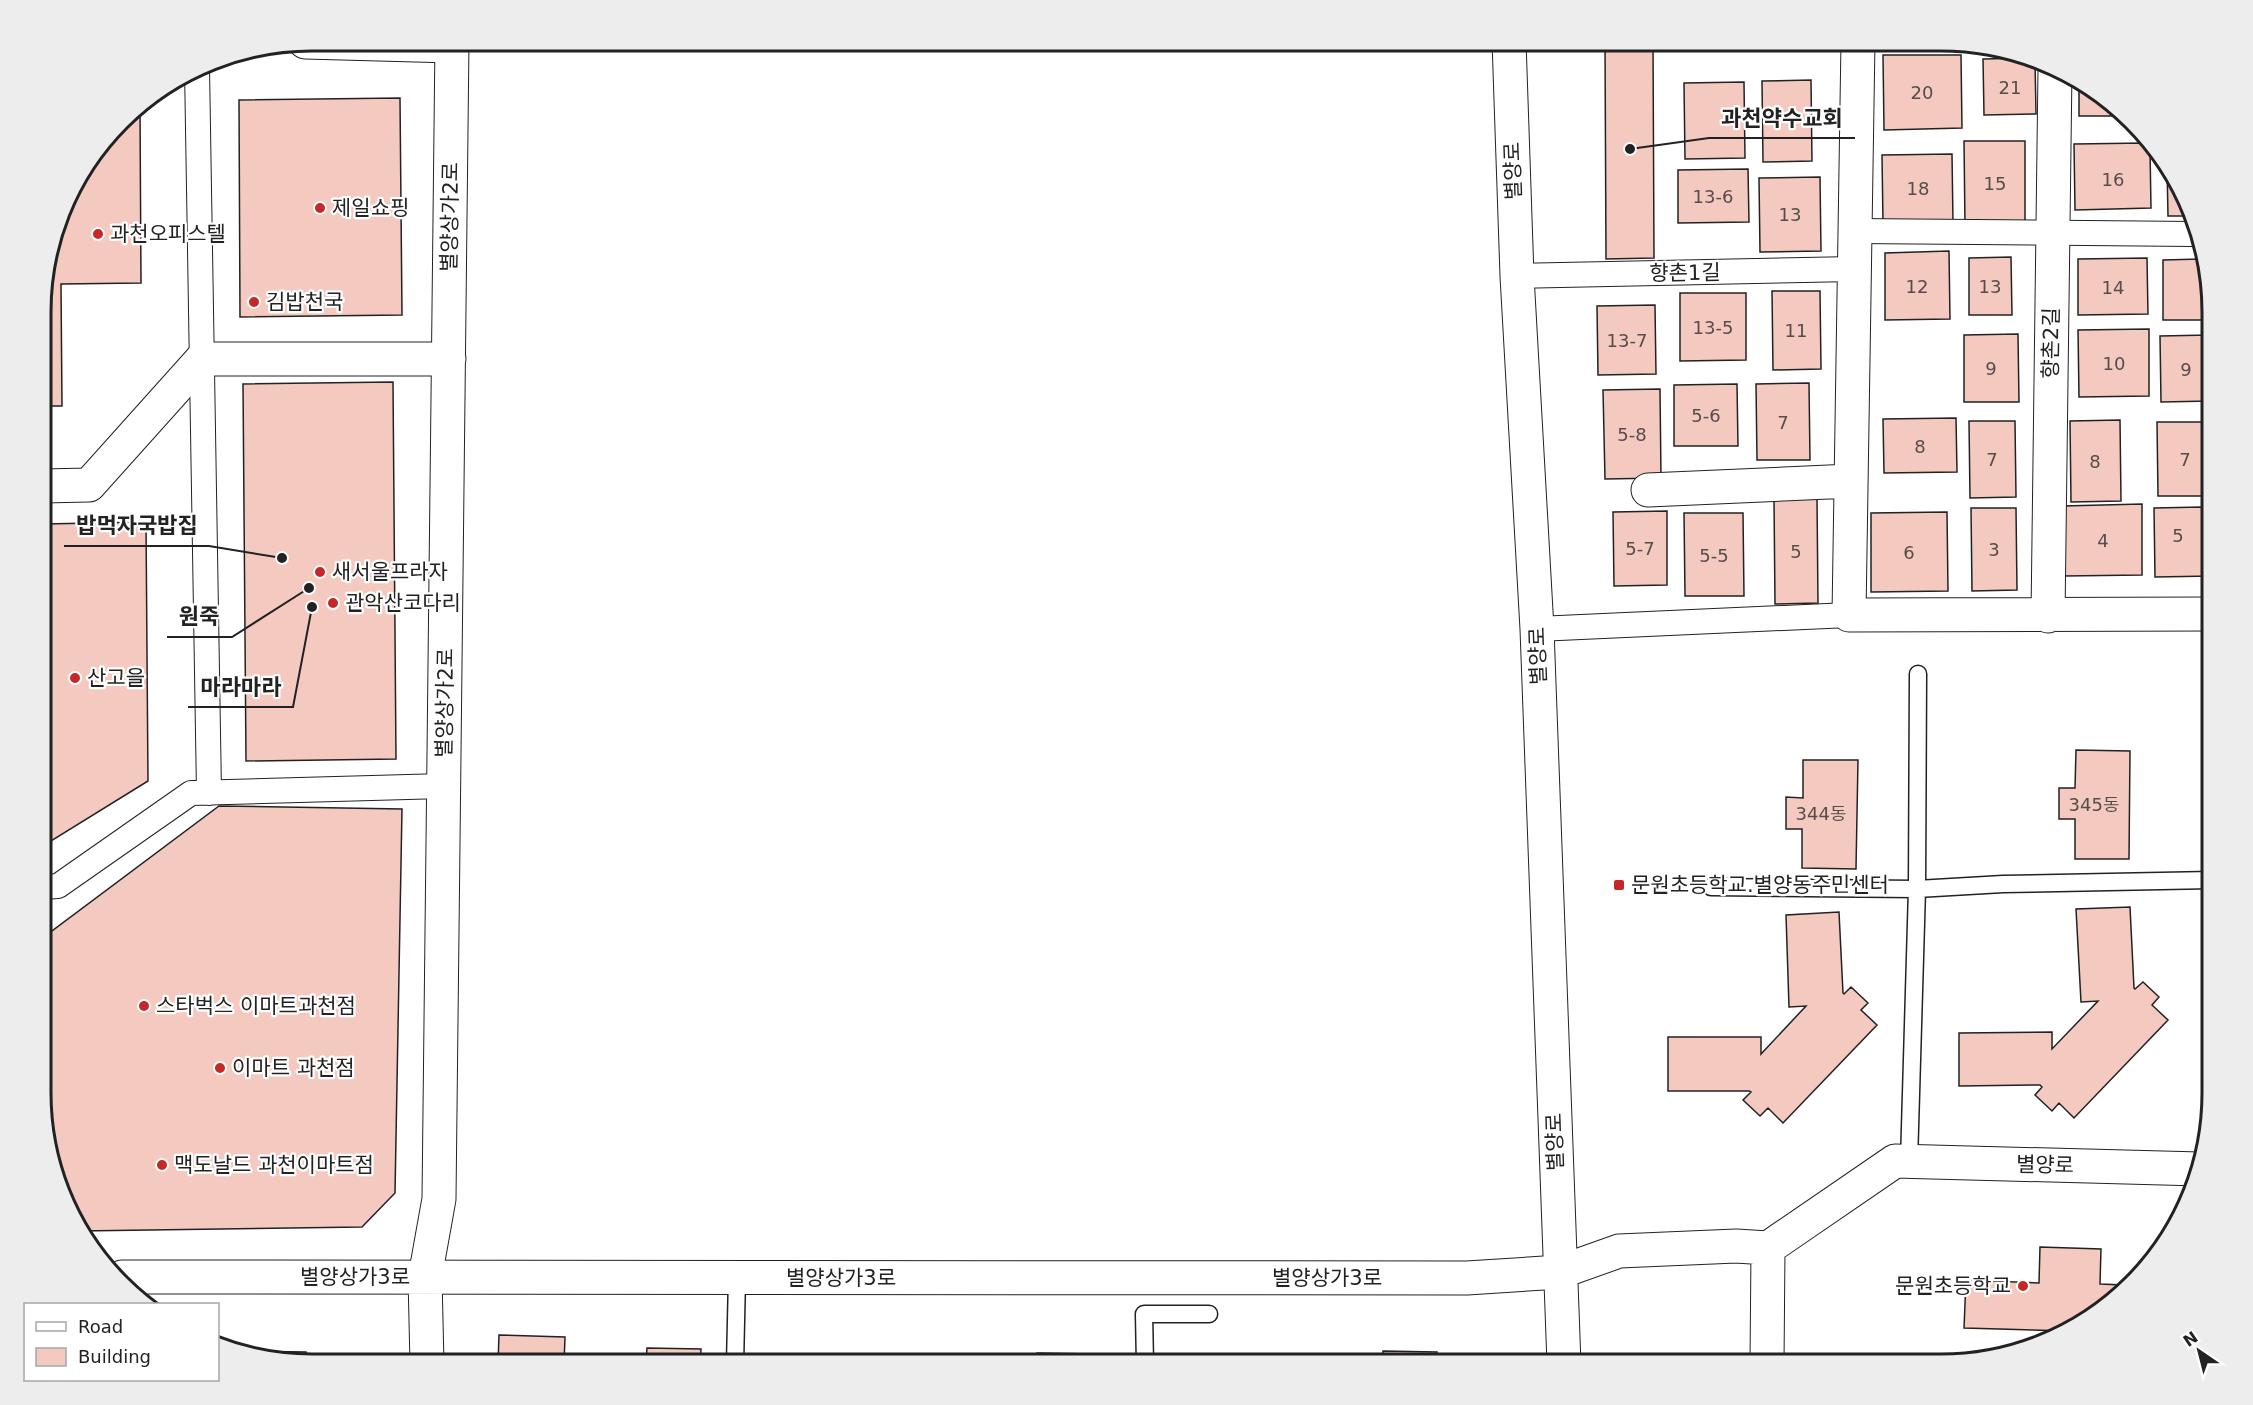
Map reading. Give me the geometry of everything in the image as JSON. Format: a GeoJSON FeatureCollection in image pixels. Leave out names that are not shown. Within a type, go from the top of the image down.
{"type":"FeatureCollection","features":[{"type":"Feature","properties":{"kind":"street","name":"별양상가2로"},"geometry":{"type":"LineString","coordinates":[[427,1354],[424,1277],[439,1199],[452,51]]}},
{"type":"Feature","properties":{"kind":"street","name":"별양로"},"geometry":{"type":"LineString","coordinates":[[1509,51],[1516,276],[1537,629],[1564,1354]]}},
{"type":"Feature","properties":{"kind":"street"},"geometry":{"type":"LineString","coordinates":[[1849,615],[1858,51]]}},
{"type":"Feature","properties":{"kind":"street"},"geometry":{"type":"LineString","coordinates":[[197,77],[209,792]]}},
{"type":"Feature","properties":{"kind":"street","name":"향촌2길"},"geometry":{"type":"LineString","coordinates":[[2048,616],[2055,77]]}},
{"type":"Feature","properties":{"kind":"street"},"geometry":{"type":"LineString","coordinates":[[1855,231],[2190,234]]}},
{"type":"Feature","properties":{"kind":"street","name":"향촌1길"},"geometry":{"type":"LineString","coordinates":[[1516,276],[1854,269]]}},
{"type":"Feature","properties":{"kind":"street"},"geometry":{"type":"LineString","coordinates":[[51,486],[89,485],[202,359],[449,359]]}},
{"type":"Feature","properties":{"kind":"street"},"geometry":{"type":"LineString","coordinates":[[1648,490],[1851,481]]}},
{"type":"Feature","properties":{"kind":"street"},"geometry":{"type":"LineString","coordinates":[[1537,629],[1849,615],[2202,614]]}},
{"type":"Feature","properties":{"kind":"street"},"geometry":{"type":"LineString","coordinates":[[51,886],[58,886],[191,793],[444,786]]}},
{"type":"Feature","properties":{"kind":"street","name":"별양로"},"geometry":{"type":"LineString","coordinates":[[1768,1248],[1895,1161],[2191,1169]]}},
{"type":"Feature","properties":{"kind":"street"},"geometry":{"type":"LineString","coordinates":[[1560,1272],[1619,1251],[1736,1246],[1768,1248],[1767,1354]]}},
{"type":"Feature","properties":{"kind":"street","name":"별양상가3로"},"geometry":{"type":"LineString","coordinates":[[126,1277],[1467,1278],[1560,1272]]}},
{"type":"Feature","properties":{"kind":"lane"},"geometry":{"type":"LineString","coordinates":[[1909,1162],[1917,889],[1918,674]]}},
{"type":"Feature","properties":{"kind":"lane"},"geometry":{"type":"LineString","coordinates":[[1711,887],[1917,889],[2003,884],[2202,880]]}},
{"type":"Feature","properties":{"kind":"lane"},"geometry":{"type":"LineString","coordinates":[[735,1354],[737,1278]]}},
{"type":"Feature","properties":{"kind":"lane"},"geometry":{"type":"LineString","coordinates":[[1145,1354],[1144,1314],[1209,1314]]}},
{"type":"Feature","properties":{"kind":"building"},"geometry":{"type":"Polygon","coordinates":[[[1605,51],[1653,51],[1654,258],[1606,259],[1605,51]]]}},
{"type":"Feature","properties":{"kind":"building"},"geometry":{"type":"Polygon","coordinates":[[[1883,55],[1961,55],[1962,128],[1884,130],[1883,55]]]}},
{"type":"Feature","properties":{"kind":"building"},"geometry":{"type":"Polygon","coordinates":[[[1983,59],[2003,59],[2035,69],[2036,114],[1984,115],[1983,59]]]}},
{"type":"Feature","properties":{"kind":"building"},"geometry":{"type":"Polygon","coordinates":[[[1811,80],[1812,161],[1763,162],[1762,81],[1811,80]]]}},
{"type":"Feature","properties":{"kind":"building"},"geometry":{"type":"Polygon","coordinates":[[[1744,82],[1745,158],[1685,159],[1684,83],[1744,82]]]}},
{"type":"Feature","properties":{"kind":"building"},"geometry":{"type":"Polygon","coordinates":[[[2079,90],[2113,116],[2079,116],[2079,90]]]}},
{"type":"Feature","properties":{"kind":"building","name":"제일쇼핑"},"geometry":{"type":"Polygon","coordinates":[[[400,98],[402,315],[240,317],[239,100],[400,98]]]}},
{"type":"Feature","properties":{"kind":"building","name":"과천오피스텔"},"geometry":{"type":"Polygon","coordinates":[[[140,116],[141,283],[61,284],[62,406],[51,406],[51,312],[53,278],[60,244],[71,212],[86,181],[105,153],[127,127],[140,116]]]}},
{"type":"Feature","properties":{"kind":"building"},"geometry":{"type":"Polygon","coordinates":[[[1964,141],[2025,141],[2025,225],[1965,226],[1964,141]]]}},
{"type":"Feature","properties":{"kind":"building"},"geometry":{"type":"Polygon","coordinates":[[[2140,143],[2150,156],[2151,208],[2075,210],[2074,144],[2140,143]]]}},
{"type":"Feature","properties":{"kind":"building"},"geometry":{"type":"Polygon","coordinates":[[[1952,154],[1953,222],[1883,223],[1882,155],[1952,154]]]}},
{"type":"Feature","properties":{"kind":"building"},"geometry":{"type":"Polygon","coordinates":[[[1748,169],[1749,222],[1678,223],[1678,170],[1748,169]]]}},
{"type":"Feature","properties":{"kind":"building"},"geometry":{"type":"Polygon","coordinates":[[[1820,177],[1821,251],[1760,252],[1759,178],[1820,177]]]}},
{"type":"Feature","properties":{"kind":"building"},"geometry":{"type":"Polygon","coordinates":[[[2167,182],[2184,216],[2168,216],[2167,182]]]}},
{"type":"Feature","properties":{"kind":"building"},"geometry":{"type":"Polygon","coordinates":[[[1949,251],[1950,319],[1885,320],[1885,253],[1949,251]]]}},
{"type":"Feature","properties":{"kind":"building"},"geometry":{"type":"Polygon","coordinates":[[[2011,257],[2012,315],[1969,315],[1969,258],[2011,257]]]}},
{"type":"Feature","properties":{"kind":"building"},"geometry":{"type":"Polygon","coordinates":[[[2147,258],[2148,314],[2078,315],[2078,259],[2147,258]]]}},
{"type":"Feature","properties":{"kind":"building"},"geometry":{"type":"Polygon","coordinates":[[[2197,259],[2202,320],[2163,320],[2163,260],[2197,259]]]}},
{"type":"Feature","properties":{"kind":"building"},"geometry":{"type":"Polygon","coordinates":[[[1772,291],[1820,291],[1821,369],[1773,370],[1772,291]]]}},
{"type":"Feature","properties":{"kind":"building"},"geometry":{"type":"Polygon","coordinates":[[[1680,293],[1746,293],[1746,360],[1680,361],[1680,293]]]}},
{"type":"Feature","properties":{"kind":"building"},"geometry":{"type":"Polygon","coordinates":[[[1655,305],[1656,374],[1598,375],[1597,306],[1655,305]]]}},
{"type":"Feature","properties":{"kind":"building"},"geometry":{"type":"Polygon","coordinates":[[[2149,329],[2149,396],[2079,397],[2078,330],[2149,329]]]}},
{"type":"Feature","properties":{"kind":"building"},"geometry":{"type":"Polygon","coordinates":[[[2018,334],[2019,402],[1964,402],[1964,335],[2018,334]]]}},
{"type":"Feature","properties":{"kind":"building"},"geometry":{"type":"Polygon","coordinates":[[[2202,335],[2202,401],[2161,402],[2160,336],[2202,335]]]}},
{"type":"Feature","properties":{"kind":"building","name":"새서울프라자"},"geometry":{"type":"Polygon","coordinates":[[[393,382],[396,759],[246,761],[243,384],[393,382]]]}},
{"type":"Feature","properties":{"kind":"building"},"geometry":{"type":"Polygon","coordinates":[[[1809,383],[1810,460],[1757,460],[1756,384],[1809,383]]]}},
{"type":"Feature","properties":{"kind":"building"},"geometry":{"type":"Polygon","coordinates":[[[1737,384],[1738,446],[1674,446],[1674,385],[1737,384]]]}},
{"type":"Feature","properties":{"kind":"building"},"geometry":{"type":"Polygon","coordinates":[[[1660,389],[1661,478],[1605,479],[1603,390],[1660,389]]]}},
{"type":"Feature","properties":{"kind":"building"},"geometry":{"type":"Polygon","coordinates":[[[1956,418],[1957,472],[1884,473],[1883,419],[1956,418]]]}},
{"type":"Feature","properties":{"kind":"building"},"geometry":{"type":"Polygon","coordinates":[[[2120,420],[2121,501],[2071,502],[2070,421],[2120,420]]]}},
{"type":"Feature","properties":{"kind":"building"},"geometry":{"type":"Polygon","coordinates":[[[1969,421],[2015,421],[2016,497],[1970,498],[1969,421]]]}},
{"type":"Feature","properties":{"kind":"building"},"geometry":{"type":"Polygon","coordinates":[[[2157,422],[2202,422],[2202,496],[2158,496],[2157,422]]]}},
{"type":"Feature","properties":{"kind":"building"},"geometry":{"type":"Polygon","coordinates":[[[1817,498],[1818,603],[1775,604],[1774,500],[1817,498]]]}},
{"type":"Feature","properties":{"kind":"building"},"geometry":{"type":"Polygon","coordinates":[[[2142,504],[2142,575],[2064,576],[2063,506],[2142,504]]]}},
{"type":"Feature","properties":{"kind":"building"},"geometry":{"type":"Polygon","coordinates":[[[2202,507],[2202,576],[2155,577],[2154,508],[2202,507]]]}},
{"type":"Feature","properties":{"kind":"building"},"geometry":{"type":"Polygon","coordinates":[[[1971,508],[2016,508],[2017,590],[1972,591],[1971,508]]]}},
{"type":"Feature","properties":{"kind":"building"},"geometry":{"type":"Polygon","coordinates":[[[1667,511],[1667,585],[1614,586],[1613,512],[1667,511]]]}},
{"type":"Feature","properties":{"kind":"building"},"geometry":{"type":"Polygon","coordinates":[[[1947,512],[1948,591],[1871,592],[1871,513],[1947,512]]]}},
{"type":"Feature","properties":{"kind":"building"},"geometry":{"type":"Polygon","coordinates":[[[1684,513],[1743,513],[1744,596],[1685,596],[1684,513]]]}},
{"type":"Feature","properties":{"kind":"building"},"geometry":{"type":"Polygon","coordinates":[[[146,522],[148,781],[51,841],[51,524],[146,522]]]}},
{"type":"Feature","properties":{"kind":"building"},"geometry":{"type":"Polygon","coordinates":[[[2076,750],[2130,751],[2129,859],[2075,859],[2075,819],[2059,819],[2059,788],[2075,788],[2076,750]]]}},
{"type":"Feature","properties":{"kind":"building"},"geometry":{"type":"Polygon","coordinates":[[[1803,760],[1858,760],[1856,869],[1802,868],[1802,829],[1786,829],[1786,797],[1803,798],[1803,760]]]}},
{"type":"Feature","properties":{"kind":"building","name":"이마트 과천점"},"geometry":{"type":"Polygon","coordinates":[[[219,806],[402,809],[395,1193],[362,1227],[90,1231],[78,1209],[65,1177],[53,1127],[51,932],[219,806]]]}},
{"type":"Feature","properties":{"kind":"building"},"geometry":{"type":"Polygon","coordinates":[[[2130,907],[2134,988],[2143,982],[2159,997],[2152,1005],[2168,1020],[2074,1118],[2059,1103],[2052,1111],[2035,1095],[2042,1087],[2040,1085],[1959,1086],[1959,1033],[2052,1032],[2052,1049],[2098,1001],[2081,1002],[2076,909],[2130,907]]]}},
{"type":"Feature","properties":{"kind":"building"},"geometry":{"type":"Polygon","coordinates":[[[1839,912],[1843,993],[1851,987],[1868,1003],[1861,1010],[1877,1025],[1783,1123],[1768,1108],[1760,1116],[1743,1100],[1751,1092],[1749,1091],[1668,1091],[1668,1037],[1761,1037],[1761,1054],[1806,1006],[1789,1007],[1786,915],[1839,912]]]}},
{"type":"Feature","properties":{"kind":"building"},"geometry":{"type":"Polygon","coordinates":[[[2040,1247],[2101,1249],[2100,1284],[2118,1285],[2086,1310],[2049,1330],[1964,1328],[1966,1280],[2039,1283],[2040,1247]]]}},
{"type":"Feature","properties":{"kind":"building"},"geometry":{"type":"Polygon","coordinates":[[[499,1335],[565,1337],[564,1354],[498,1354],[499,1335]]]}},
{"type":"Feature","properties":{"kind":"building"},"geometry":{"type":"Polygon","coordinates":[[[647,1348],[701,1349],[701,1354],[647,1354],[647,1348]]]}},
{"type":"Feature","properties":{"kind":"building"},"geometry":{"type":"Polygon","coordinates":[[[1383,1351],[1437,1352],[1437,1354],[1383,1354],[1383,1351]]]}},
{"type":"Feature","properties":{"kind":"building"},"geometry":{"type":"Polygon","coordinates":[[[276,1352],[306,1352],[306,1354],[276,1352]]]}},
{"type":"Feature","properties":{"kind":"building"},"geometry":{"type":"Polygon","coordinates":[[[1037,1353],[1091,1354],[1037,1354],[1037,1353]]]}},
{"type":"Feature","properties":{"kind":"place","name":"과천약수교회"},"geometry":{"type":"Point","coordinates":[1630,149]}},
{"type":"Feature","properties":{"kind":"place","name":"제일쇼핑"},"geometry":{"type":"Point","coordinates":[320,208]}},
{"type":"Feature","properties":{"kind":"place","name":"과천오피스텔"},"geometry":{"type":"Point","coordinates":[98,234]}},
{"type":"Feature","properties":{"kind":"place","name":"김밥천국"},"geometry":{"type":"Point","coordinates":[254,302]}},
{"type":"Feature","properties":{"kind":"place","name":"밥먹자국밥집"},"geometry":{"type":"Point","coordinates":[282,558]}},
{"type":"Feature","properties":{"kind":"place","name":"새서울프라자"},"geometry":{"type":"Point","coordinates":[320,572]}},
{"type":"Feature","properties":{"kind":"place","name":"원죽"},"geometry":{"type":"Point","coordinates":[309,588]}},
{"type":"Feature","properties":{"kind":"place","name":"관악산코다리"},"geometry":{"type":"Point","coordinates":[333,603]}},
{"type":"Feature","properties":{"kind":"place","name":"마라마라"},"geometry":{"type":"Point","coordinates":[312,607]}},
{"type":"Feature","properties":{"kind":"place","name":"산고을"},"geometry":{"type":"Point","coordinates":[75,678]}},
{"type":"Feature","properties":{"kind":"place","name":"문원초등학교.별양동주민센터"},"geometry":{"type":"Point","coordinates":[1619,885]}},
{"type":"Feature","properties":{"kind":"place","name":"스타벅스 이마트과천점"},"geometry":{"type":"Point","coordinates":[144,1006]}},
{"type":"Feature","properties":{"kind":"place","name":"이마트 과천점"},"geometry":{"type":"Point","coordinates":[220,1068]}},
{"type":"Feature","properties":{"kind":"place","name":"맥도날드 과천이마트점"},"geometry":{"type":"Point","coordinates":[162,1165]}},
{"type":"Feature","properties":{"kind":"place","name":"문원초등학교"},"geometry":{"type":"Point","coordinates":[2023,1286]}}]}
